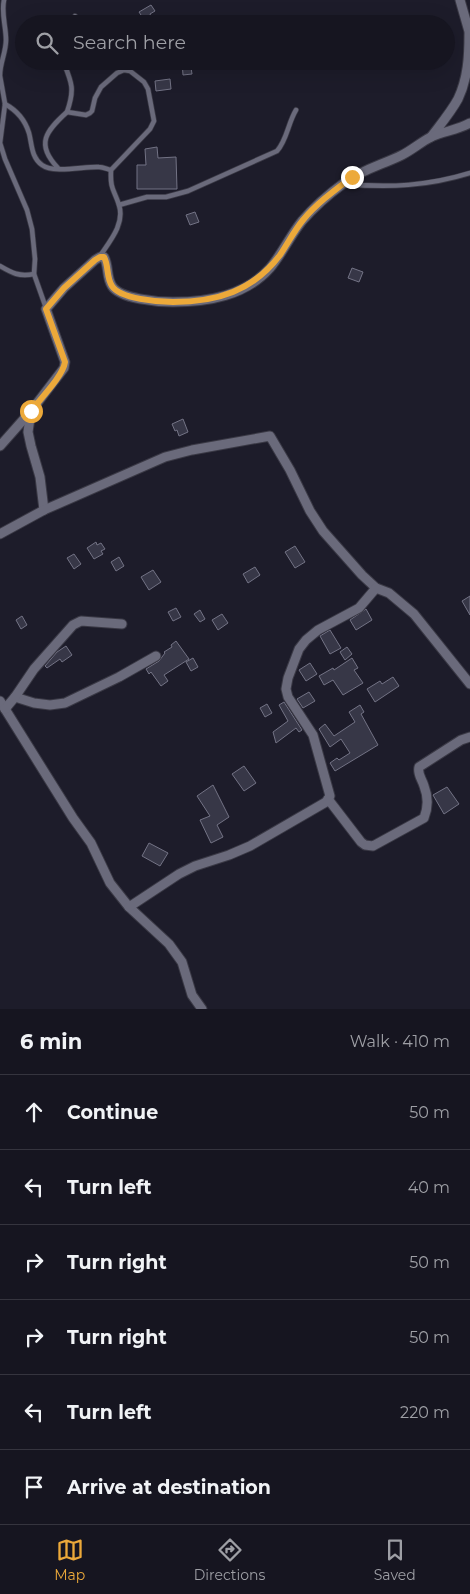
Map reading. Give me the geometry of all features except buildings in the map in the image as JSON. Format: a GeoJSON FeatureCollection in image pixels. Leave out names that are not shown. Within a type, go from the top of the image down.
{"type":"FeatureCollection","features":[{"type":"Feature","properties":{"kind":"street"},"geometry":{"type":"LineString","coordinates":[[431,137],[458,99],[466,76],[470,35],[460,0]]}},
{"type":"Feature","properties":{"kind":"street"},"geometry":{"type":"LineString","coordinates":[[0,446],[31,411],[64,368],[65,362],[46,309],[64,288],[100,257],[104,257],[107,263],[109,280],[112,287],[117,292],[127,295],[164,302],[199,302],[232,293],[251,284],[269,269],[303,221],[319,203],[343,184],[363,171],[405,154],[431,137],[462,128],[470,123]]}},
{"type":"Feature","properties":{"kind":"street"},"geometry":{"type":"LineString","coordinates":[[31,411],[28,432],[40,477],[44,510]]}},
{"type":"Feature","properties":{"kind":"street"},"geometry":{"type":"LineString","coordinates":[[0,534],[44,510],[165,457],[192,450],[270,436],[290,470],[310,511],[323,530],[351,563],[376,588],[389,593],[414,614],[470,684]]}},
{"type":"Feature","properties":{"kind":"street"},"geometry":{"type":"LineString","coordinates":[[128,907],[187,870],[250,846],[328,799],[330,796],[329,789],[313,735],[288,698],[286,689],[288,678],[298,649],[306,640],[318,630],[359,608],[376,588]]}},
{"type":"Feature","properties":{"kind":"street"},"geometry":{"type":"LineString","coordinates":[[122,624],[81,621],[73,625],[34,668],[15,697],[2,706],[91,843],[110,883],[128,907],[169,944],[182,962],[192,996],[202,1009]]}},
{"type":"Feature","properties":{"kind":"street"},"geometry":{"type":"LineString","coordinates":[[15,697],[34,703],[50,705],[65,703],[119,677],[156,656]]}},
{"type":"Feature","properties":{"kind":"street"},"geometry":{"type":"LineString","coordinates":[[328,799],[361,842],[372,846],[424,818],[427,812],[427,803],[425,788],[418,771],[419,767],[461,740],[470,737]]}},
{"type":"Feature","properties":{"kind":"lane"},"geometry":{"type":"LineString","coordinates":[[4,0],[2,7],[6,40],[0,66],[4,104],[0,143],[30,220],[35,259],[34,274],[46,309]]}},
{"type":"Feature","properties":{"kind":"lane"},"geometry":{"type":"LineString","coordinates":[[58,168],[45,152],[45,137],[54,124],[67,112],[73,86],[67,70]]}},
{"type":"Feature","properties":{"kind":"lane"},"geometry":{"type":"LineString","coordinates":[[67,112],[90,113],[101,86],[117,73],[124,70],[130,71],[144,82],[148,89],[154,121],[150,129],[111,170],[111,186],[119,205],[120,219],[117,231],[100,257]]}},
{"type":"Feature","properties":{"kind":"lane"},"geometry":{"type":"LineString","coordinates":[[4,104],[12,108],[25,124],[35,158],[42,165],[49,168],[79,169],[101,167],[111,170]]}},
{"type":"Feature","properties":{"kind":"lane"},"geometry":{"type":"LineString","coordinates":[[119,205],[147,197],[177,195],[277,151],[281,146],[290,119],[296,110]]}},
{"type":"Feature","properties":{"kind":"lane"},"geometry":{"type":"LineString","coordinates":[[343,184],[377,187],[406,186],[454,178],[470,173]]}},
{"type":"Feature","properties":{"kind":"lane"},"geometry":{"type":"LineString","coordinates":[[0,266],[14,274],[24,276],[34,274]]}},
{"type":"Feature","properties":{"kind":"route"},"geometry":{"type":"LineString","coordinates":[[31,411],[58,377],[64,368],[65,362],[46,309],[64,288],[95,260],[104,257],[112,287],[117,292],[127,295],[164,302],[199,302],[232,293],[251,284],[269,269],[291,236],[319,203],[352,177]]}}]}
